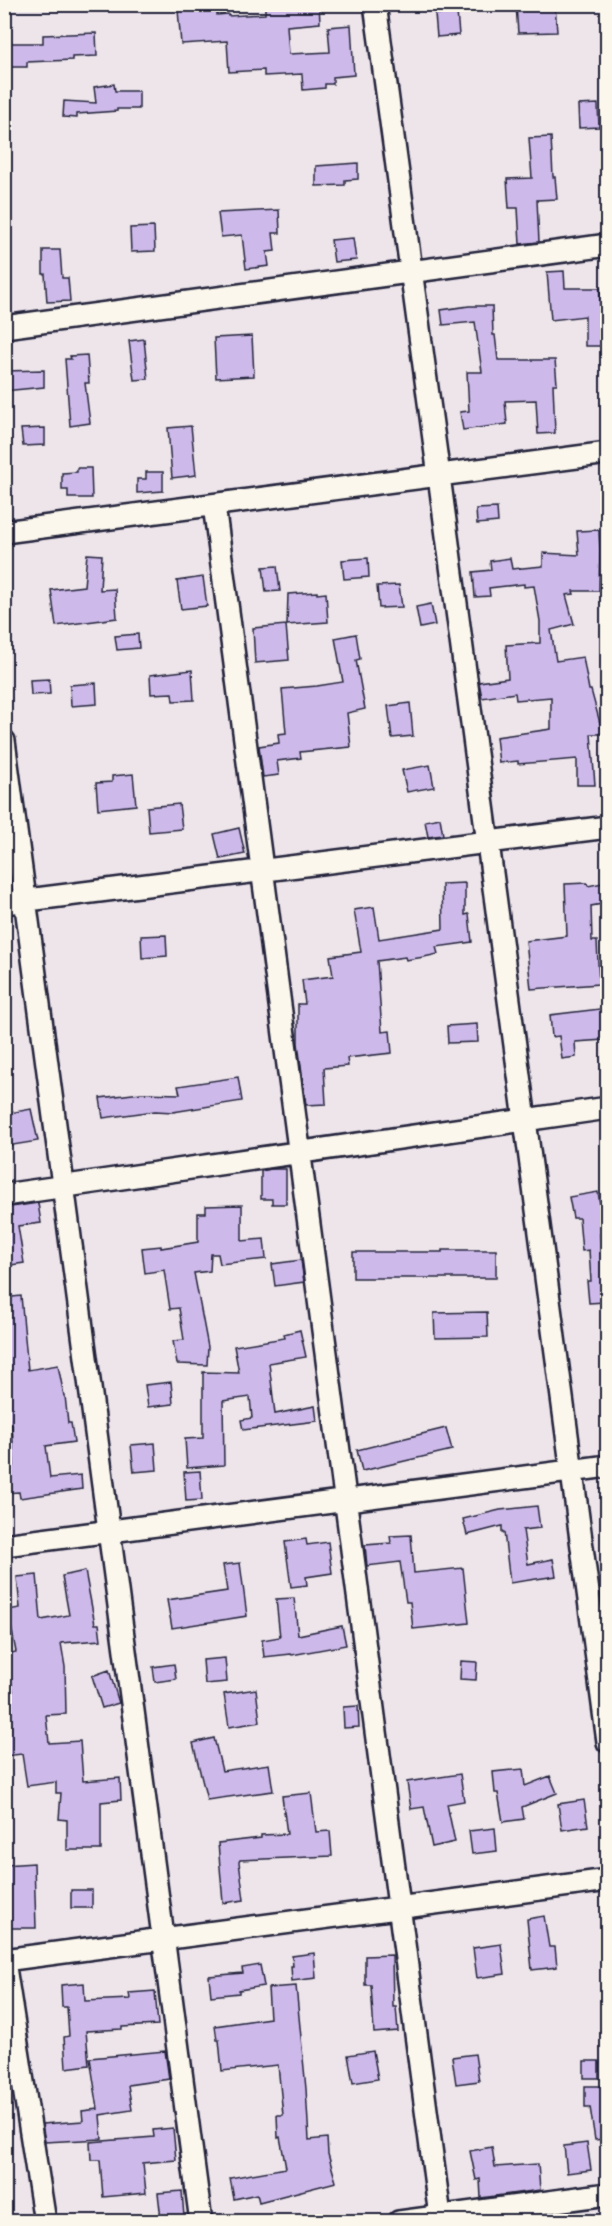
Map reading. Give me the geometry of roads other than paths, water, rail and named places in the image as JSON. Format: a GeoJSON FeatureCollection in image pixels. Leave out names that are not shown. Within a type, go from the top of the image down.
{"type":"FeatureCollection","features":[{"type":"Feature","properties":{"kind":"street"},"geometry":{"type":"LineString","coordinates":[[375,4],[608,1742]]}},
{"type":"Feature","properties":{"kind":"street"},"geometry":{"type":"LineString","coordinates":[[4,327],[608,245]]}},
{"type":"Feature","properties":{"kind":"street"},"geometry":{"type":"LineString","coordinates":[[4,532],[608,453]]}},
{"type":"Feature","properties":{"kind":"street"},"geometry":{"type":"LineString","coordinates":[[214,505],[440,2216]]}},
{"type":"Feature","properties":{"kind":"street"},"geometry":{"type":"LineString","coordinates":[[4,741],[201,2222]]}},
{"type":"Feature","properties":{"kind":"street"},"geometry":{"type":"LineString","coordinates":[[4,903],[608,827]]}},
{"type":"Feature","properties":{"kind":"street"},"geometry":{"type":"LineString","coordinates":[[4,1196],[608,1108]]}},
{"type":"Feature","properties":{"kind":"street"},"geometry":{"type":"LineString","coordinates":[[4,1545],[608,1466]]}},
{"type":"Feature","properties":{"kind":"street"},"geometry":{"type":"LineString","coordinates":[[45,2222],[4,1961],[608,1880]]}},
{"type":"Feature","properties":{"kind":"street"},"geometry":{"type":"LineString","coordinates":[[399,2222],[608,2194]]}}]}
